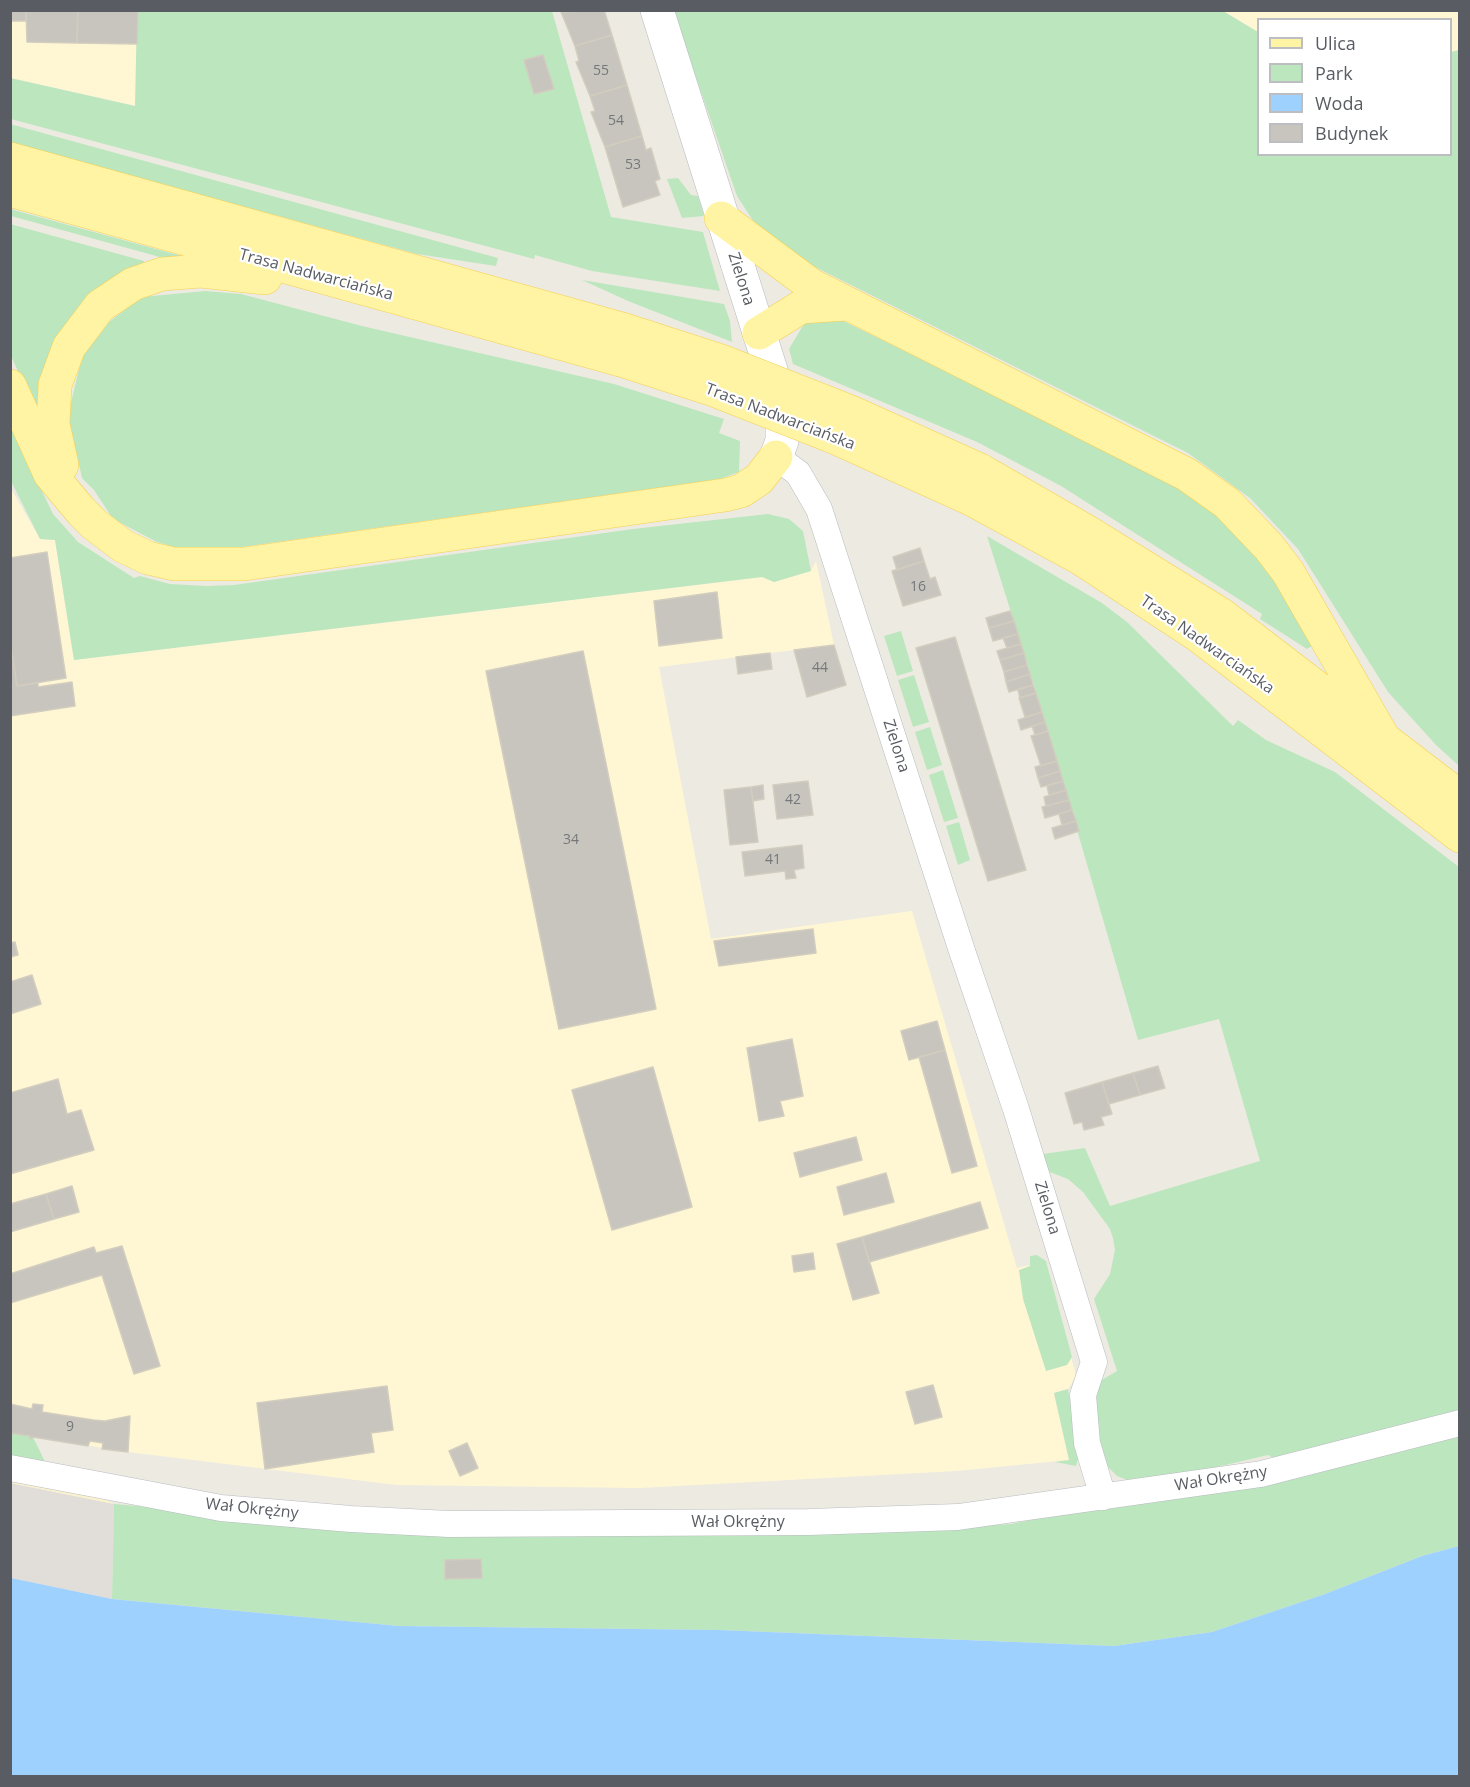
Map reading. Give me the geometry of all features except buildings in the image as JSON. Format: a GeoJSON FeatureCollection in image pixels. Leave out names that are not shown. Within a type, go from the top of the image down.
{"type":"FeatureCollection","features":[{"type":"Feature","properties":{"kind":"main road","name":"Trasa Nadwarciańska"},"geometry":{"type":"LineString","coordinates":[[10,159],[623,345],[711,389],[836,438],[976,485],[1086,531],[1222,615],[1384,739],[1410,778],[1460,836]]}},
{"type":"Feature","properties":{"kind":"main road","name":"Trasa Nadwarciańska"},"geometry":{"type":"LineString","coordinates":[[10,190],[377,291],[623,345]]}},
{"type":"Feature","properties":{"kind":"main road"},"geometry":{"type":"LineString","coordinates":[[721,218],[794,275],[845,304],[1186,474],[1227,502],[1269,547],[1288,572],[1384,739]]}},
{"type":"Feature","properties":{"kind":"main road"},"geometry":{"type":"LineString","coordinates":[[68,493],[54,432],[55,385],[60,367],[78,332],[100,306],[117,294],[133,284],[162,274],[201,270],[377,291]]}},
{"type":"Feature","properties":{"kind":"main road"},"geometry":{"type":"LineString","coordinates":[[759,333],[801,307],[845,304]]}},
{"type":"Feature","properties":{"kind":"main road"},"geometry":{"type":"LineString","coordinates":[[10,386],[50,474],[94,524],[135,553],[174,564],[227,565],[725,495],[741,491],[759,479],[776,457]]}},
{"type":"Feature","properties":{"kind":"main road","name":"Trasa Nadwarciańska"},"geometry":{"type":"LineString","coordinates":[[976,485],[1080,558],[1410,778],[1460,797]]}},
{"type":"Feature","properties":{"kind":"street","name":"Zielona"},"geometry":{"type":"LineString","coordinates":[[657,10],[782,405],[783,432],[776,457],[798,473],[819,509],[947,907],[1016,1109],[1094,1362],[1083,1395],[1087,1443],[1103,1497]]}},
{"type":"Feature","properties":{"kind":"street","name":"Wał Okrężny"},"geometry":{"type":"LineString","coordinates":[[10,1468],[221,1508],[449,1524],[809,1522],[958,1517],[1261,1474],[1460,1423]]}},
{"type":"Feature","properties":{"kind":"shaded area"},"geometry":{"type":"Polygon","coordinates":[[[11,11],[138,11],[136,106],[11,78],[11,11]]]}},
{"type":"Feature","properties":{"kind":"shaded area"},"geometry":{"type":"Polygon","coordinates":[[[1223,11],[1459,11],[1459,50],[1452,52],[1452,18],[1257,18],[1257,31],[1223,11]]]}},
{"type":"Feature","properties":{"kind":"shaded area"},"geometry":{"type":"Polygon","coordinates":[[[10,487],[40,539],[55,540],[74,660],[763,577],[774,582],[811,571],[816,561],[834,645],[659,667],[711,939],[912,911],[1017,1268],[1046,1261],[1076,1376],[1068,1389],[1054,1393],[1069,1460],[956,1471],[640,1488],[397,1485],[128,1452],[11,1433],[10,487]]]}},
{"type":"Feature","properties":{"kind":"shaded area"},"geometry":{"type":"Polygon","coordinates":[[[10,1483],[114,1504],[112,1599],[11,1578],[10,1483]]]}},
{"type":"Feature","properties":{"kind":"green space"},"geometry":{"type":"Polygon","coordinates":[[[137,11],[552,11],[611,217],[703,232],[720,291],[592,271],[535,255],[534,259],[11,119],[10,78],[135,106],[137,11]]]}},
{"type":"Feature","properties":{"kind":"green space"},"geometry":{"type":"Polygon","coordinates":[[[673,11],[1223,11],[1257,31],[1257,156],[1452,156],[1452,52],[1459,50],[1459,766],[1436,745],[1388,692],[1298,549],[1250,498],[1188,453],[805,262],[761,233],[737,196],[673,11]]]}},
{"type":"Feature","properties":{"kind":"green space"},"geometry":{"type":"Polygon","coordinates":[[[10,124],[498,258],[496,266],[417,254],[11,143],[10,124]]]}},
{"type":"Feature","properties":{"kind":"green space"},"geometry":{"type":"Polygon","coordinates":[[[678,178],[691,195],[698,196],[704,216],[682,218],[667,179],[678,178]]]}},
{"type":"Feature","properties":{"kind":"green space"},"geometry":{"type":"Polygon","coordinates":[[[10,209],[185,257],[167,259],[11,216],[10,209]]]}},
{"type":"Feature","properties":{"kind":"green space"},"geometry":{"type":"Polygon","coordinates":[[[10,224],[144,261],[145,265],[39,417],[11,356],[10,224]]]}},
{"type":"Feature","properties":{"kind":"green space"},"geometry":{"type":"Polygon","coordinates":[[[582,280],[724,304],[730,321],[732,342],[628,301],[582,280]]]}},
{"type":"Feature","properties":{"kind":"green space"},"geometry":{"type":"Polygon","coordinates":[[[205,291],[241,294],[362,326],[614,384],[724,419],[719,433],[740,441],[739,472],[720,479],[228,549],[187,551],[157,542],[113,519],[94,490],[82,478],[68,415],[82,357],[109,322],[142,297],[205,291]]]}},
{"type":"Feature","properties":{"kind":"green space"},"geometry":{"type":"Polygon","coordinates":[[[808,317],[835,317],[1124,458],[1190,495],[1226,522],[1257,554],[1315,644],[1307,649],[1260,619],[1262,614],[1061,486],[977,442],[793,364],[789,349],[808,317]]]}},
{"type":"Feature","properties":{"kind":"green space"},"geometry":{"type":"Polygon","coordinates":[[[11,427],[53,514],[78,542],[134,578],[140,576],[170,584],[234,585],[633,529],[768,514],[789,519],[803,531],[811,571],[774,582],[762,577],[74,660],[55,540],[40,539],[11,481],[11,427]]]}},
{"type":"Feature","properties":{"kind":"green space"},"geometry":{"type":"Polygon","coordinates":[[[987,536],[1102,603],[1127,622],[1233,726],[1238,720],[1266,740],[1335,772],[1459,867],[1459,1546],[1422,1556],[1325,1594],[1212,1632],[1114,1646],[719,1630],[399,1626],[112,1599],[114,1504],[402,1529],[878,1532],[1011,1524],[1288,1467],[1268,1455],[1153,1482],[1130,1481],[1117,1476],[1106,1465],[1087,1426],[1100,1381],[1117,1371],[1094,1299],[1110,1274],[1115,1250],[1110,1229],[1083,1192],[1068,1179],[1047,1171],[1043,1154],[1085,1148],[1110,1206],[1260,1161],[1219,1019],[1138,1040],[1048,730],[987,536]]]}},
{"type":"Feature","properties":{"kind":"green space"},"geometry":{"type":"Polygon","coordinates":[[[901,631],[913,671],[897,676],[884,636],[901,631]]]}},
{"type":"Feature","properties":{"kind":"green space"},"geometry":{"type":"Polygon","coordinates":[[[914,675],[929,722],[913,727],[898,680],[914,675]]]}},
{"type":"Feature","properties":{"kind":"green space"},"geometry":{"type":"Polygon","coordinates":[[[930,727],[942,765],[927,770],[915,732],[930,727]]]}},
{"type":"Feature","properties":{"kind":"green space"},"geometry":{"type":"Polygon","coordinates":[[[943,770],[958,818],[944,822],[929,775],[943,770]]]}},
{"type":"Feature","properties":{"kind":"green space"},"geometry":{"type":"Polygon","coordinates":[[[959,822],[970,860],[958,865],[946,826],[959,822]]]}},
{"type":"Feature","properties":{"kind":"green space"},"geometry":{"type":"Polygon","coordinates":[[[1037,1255],[1046,1261],[1072,1357],[1067,1365],[1046,1371],[1023,1299],[1019,1270],[1030,1266],[1030,1256],[1037,1255]]]}},
{"type":"Feature","properties":{"kind":"green space"},"geometry":{"type":"Polygon","coordinates":[[[1068,1389],[1079,1455],[1076,1466],[1055,1462],[1069,1460],[1054,1393],[1068,1389]]]}},
{"type":"Feature","properties":{"kind":"green space"},"geometry":{"type":"Polygon","coordinates":[[[10,1433],[30,1436],[30,1439],[33,1437],[49,1470],[11,1463],[10,1433]]]}},
{"type":"Feature","properties":{"kind":"sand"},"geometry":{"type":"Polygon","coordinates":[[[10,1463],[49,1470],[114,1504],[11,1483],[10,1463]]]}},
{"type":"Feature","properties":{"kind":"water"},"geometry":{"type":"Polygon","coordinates":[[[1459,1546],[1459,1776],[11,1776],[11,1578],[112,1599],[399,1626],[719,1630],[1114,1646],[1212,1632],[1325,1594],[1422,1556],[1459,1546]]]}}]}
